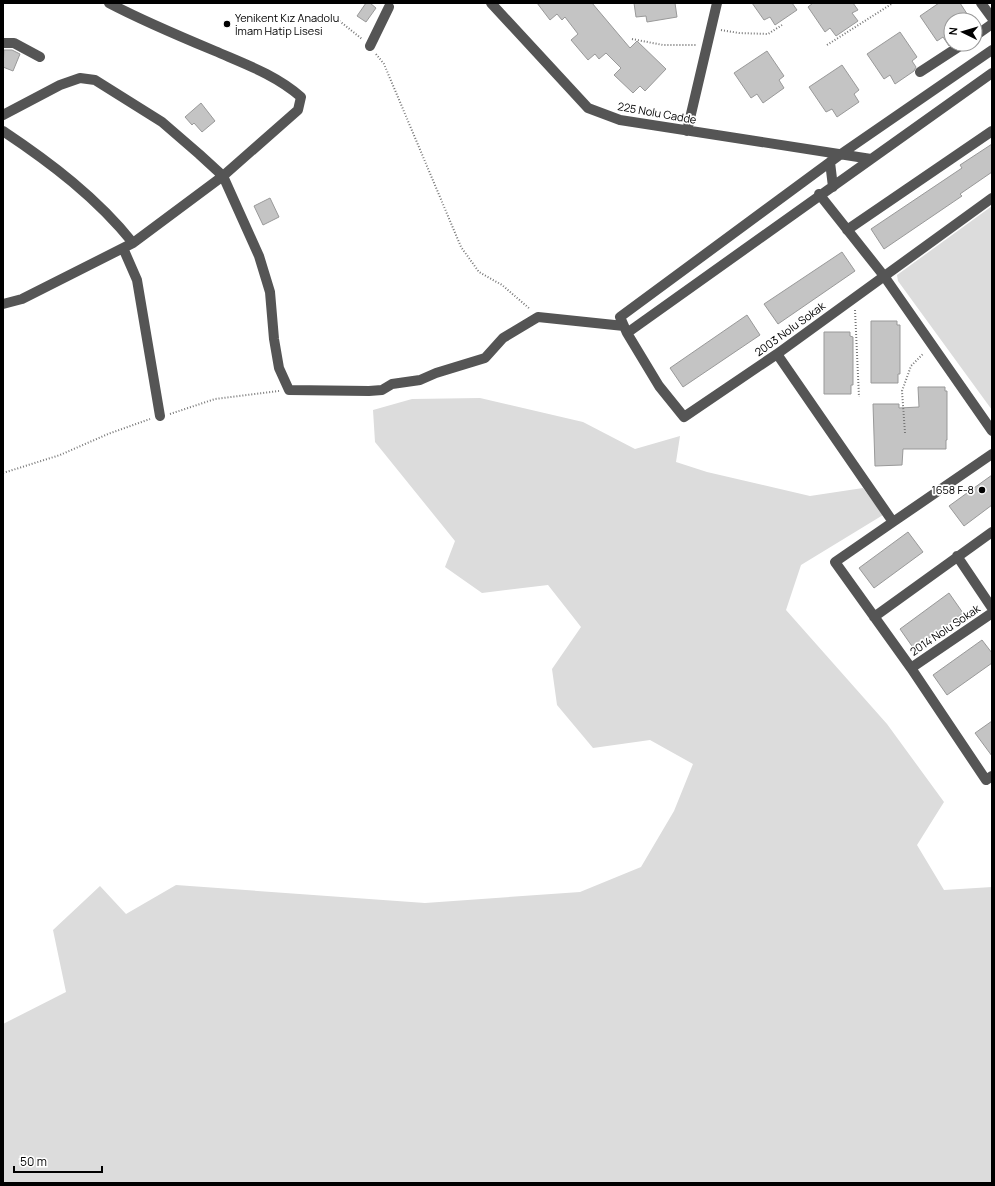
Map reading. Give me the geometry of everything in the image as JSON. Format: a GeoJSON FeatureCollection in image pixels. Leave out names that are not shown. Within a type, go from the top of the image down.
{"type":"FeatureCollection","features":[{"type":"Feature","properties":{"kind":"street"},"geometry":{"type":"LineString","coordinates":[[3,304],[22,299],[133,243],[223,176],[298,110],[301,97],[286,83],[254,67],[138,18],[109,3]]}},
{"type":"Feature","properties":{"kind":"street","name":"225 Nolu Cadde"},"geometry":{"type":"LineString","coordinates":[[491,3],[588,108],[620,120],[871,159]]}},
{"type":"Feature","properties":{"kind":"street"},"geometry":{"type":"LineString","coordinates":[[688,131],[717,3]]}},
{"type":"Feature","properties":{"kind":"street"},"geometry":{"type":"LineString","coordinates":[[981,3],[992,18]]}},
{"type":"Feature","properties":{"kind":"street"},"geometry":{"type":"LineString","coordinates":[[370,46],[389,7]]}},
{"type":"Feature","properties":{"kind":"street"},"geometry":{"type":"LineString","coordinates":[[983,30],[992,24]]}},
{"type":"Feature","properties":{"kind":"street"},"geometry":{"type":"LineString","coordinates":[[3,43],[14,43],[40,57]]}},
{"type":"Feature","properties":{"kind":"street"},"geometry":{"type":"LineString","coordinates":[[625,329],[620,317],[841,154],[992,50]]}},
{"type":"Feature","properties":{"kind":"street"},"geometry":{"type":"LineString","coordinates":[[920,72],[951,52]]}},
{"type":"Feature","properties":{"kind":"street"},"geometry":{"type":"LineString","coordinates":[[3,115],[60,85],[80,78],[95,80],[162,122],[223,176],[259,256],[270,292],[274,339],[279,368],[289,390],[369,391],[382,390],[392,384],[420,380],[436,373],[485,358],[503,338],[538,317],[625,329],[819,194],[833,188],[992,72]]}},
{"type":"Feature","properties":{"kind":"street"},"geometry":{"type":"LineString","coordinates":[[3,131],[32,150],[87,194],[114,220],[133,243]]}},
{"type":"Feature","properties":{"kind":"street"},"geometry":{"type":"LineString","coordinates":[[847,230],[992,131]]}},
{"type":"Feature","properties":{"kind":"street"},"geometry":{"type":"LineString","coordinates":[[830,162],[833,188]]}},
{"type":"Feature","properties":{"kind":"street"},"geometry":{"type":"LineString","coordinates":[[819,194],[884,276],[931,346],[992,431]]}},
{"type":"Feature","properties":{"kind":"street","name":"2003 Nolu Sokak"},"geometry":{"type":"LineString","coordinates":[[625,329],[659,386],[684,417],[777,354],[992,198]]}},
{"type":"Feature","properties":{"kind":"street"},"geometry":{"type":"LineString","coordinates":[[123,248],[138,280],[160,416]]}},
{"type":"Feature","properties":{"kind":"street"},"geometry":{"type":"LineString","coordinates":[[777,354],[893,522]]}},
{"type":"Feature","properties":{"kind":"street"},"geometry":{"type":"LineString","coordinates":[[992,454],[835,562],[911,668],[986,780],[992,776]]}},
{"type":"Feature","properties":{"kind":"street"},"geometry":{"type":"LineString","coordinates":[[874,617],[992,532]]}},
{"type":"Feature","properties":{"kind":"street"},"geometry":{"type":"LineString","coordinates":[[957,556],[992,608]]}},
{"type":"Feature","properties":{"kind":"street","name":"2014 Nolu Sokak"},"geometry":{"type":"LineString","coordinates":[[911,668],[992,613]]}},
{"type":"Feature","properties":{"kind":"path"},"geometry":{"type":"LineString","coordinates":[[827,45],[892,3]]}},
{"type":"Feature","properties":{"kind":"path"},"geometry":{"type":"LineString","coordinates":[[337,19],[370,46],[384,64],[461,247],[468,258],[479,272],[502,285],[538,317]]}},
{"type":"Feature","properties":{"kind":"path"},"geometry":{"type":"LineString","coordinates":[[712,28],[738,33],[768,34],[782,25]]}},
{"type":"Feature","properties":{"kind":"path"},"geometry":{"type":"LineString","coordinates":[[632,39],[663,46],[707,44]]}},
{"type":"Feature","properties":{"kind":"path"},"geometry":{"type":"LineString","coordinates":[[854,298],[859,397]]}},
{"type":"Feature","properties":{"kind":"path"},"geometry":{"type":"LineString","coordinates":[[905,433],[902,391],[911,366],[931,346]]}},
{"type":"Feature","properties":{"kind":"path"},"geometry":{"type":"LineString","coordinates":[[3,473],[60,455],[108,434],[214,399],[289,390]]}},
{"type":"Feature","properties":{"kind":"shaded area"},"geometry":{"type":"Polygon","coordinates":[[[992,206],[992,410],[898,281],[897,275],[992,206]]]}},
{"type":"Feature","properties":{"kind":"shaded area"},"geometry":{"type":"Polygon","coordinates":[[[480,398],[583,422],[635,449],[680,436],[676,462],[707,472],[810,496],[863,488],[883,515],[801,565],[786,610],[887,724],[944,802],[917,845],[944,890],[992,887],[992,1183],[3,1183],[3,1024],[66,992],[53,930],[100,886],[126,914],[176,885],[425,903],[580,892],[641,867],[674,811],[693,764],[650,740],[593,748],[557,705],[552,669],[581,627],[548,585],[482,593],[445,567],[455,541],[375,442],[373,410],[412,399],[480,398]]]}},
{"type":"Feature","properties":{"kind":"building"},"geometry":{"type":"Polygon","coordinates":[[[366,3],[370,3],[376,8],[366,22],[357,16],[366,3]]]}},
{"type":"Feature","properties":{"kind":"building"},"geometry":{"type":"Polygon","coordinates":[[[537,3],[592,3],[630,48],[637,41],[666,69],[645,91],[640,86],[633,93],[614,75],[621,68],[606,53],[599,59],[595,54],[588,60],[571,40],[578,34],[565,17],[562,20],[557,14],[550,20],[537,3]]]}},
{"type":"Feature","properties":{"kind":"building"},"geometry":{"type":"Polygon","coordinates":[[[634,3],[675,3],[677,17],[647,22],[646,16],[636,17],[634,3]]]}},
{"type":"Feature","properties":{"kind":"building"},"geometry":{"type":"Polygon","coordinates":[[[752,3],[792,3],[797,10],[775,25],[770,17],[764,20],[752,3]]]}},
{"type":"Feature","properties":{"kind":"building"},"geometry":{"type":"Polygon","coordinates":[[[813,3],[853,3],[858,10],[852,13],[858,21],[836,36],[830,28],[825,32],[808,7],[813,3]]]}},
{"type":"Feature","properties":{"kind":"building"},"geometry":{"type":"Polygon","coordinates":[[[939,3],[960,3],[966,12],[943,12],[943,37],[937,41],[920,16],[939,3]]]}},
{"type":"Feature","properties":{"kind":"building"},"geometry":{"type":"Polygon","coordinates":[[[900,32],[917,57],[912,61],[916,67],[914,71],[895,84],[890,75],[884,79],[867,54],[900,32]]]}},
{"type":"Feature","properties":{"kind":"building"},"geometry":{"type":"Polygon","coordinates":[[[4,50],[12,50],[20,54],[13,71],[3,67],[4,50]]]}},
{"type":"Feature","properties":{"kind":"building"},"geometry":{"type":"Polygon","coordinates":[[[767,51],[784,76],[779,80],[784,88],[763,103],[757,94],[751,98],[734,73],[767,51]]]}},
{"type":"Feature","properties":{"kind":"building"},"geometry":{"type":"Polygon","coordinates":[[[842,65],[859,90],[854,94],[859,102],[837,117],[832,109],[826,112],[809,87],[842,65]]]}},
{"type":"Feature","properties":{"kind":"building"},"geometry":{"type":"Polygon","coordinates":[[[201,103],[215,121],[202,132],[194,123],[192,125],[185,117],[201,103]]]}},
{"type":"Feature","properties":{"kind":"building"},"geometry":{"type":"Polygon","coordinates":[[[992,144],[992,172],[960,194],[962,196],[884,249],[871,229],[962,168],[960,165],[992,144]]]}},
{"type":"Feature","properties":{"kind":"building"},"geometry":{"type":"Polygon","coordinates":[[[270,198],[279,217],[263,225],[254,206],[270,198]]]}},
{"type":"Feature","properties":{"kind":"building"},"geometry":{"type":"Polygon","coordinates":[[[842,252],[855,271],[778,324],[764,304],[842,252]]]}},
{"type":"Feature","properties":{"kind":"building"},"geometry":{"type":"Polygon","coordinates":[[[747,315],[760,335],[683,387],[670,368],[747,315]]]}},
{"type":"Feature","properties":{"kind":"building"},"geometry":{"type":"Polygon","coordinates":[[[871,321],[897,321],[897,325],[900,325],[900,374],[898,374],[898,383],[871,383],[871,321]]]}},
{"type":"Feature","properties":{"kind":"building"},"geometry":{"type":"Polygon","coordinates":[[[824,332],[850,332],[850,336],[853,337],[853,385],[851,385],[851,394],[824,394],[824,332]]]}},
{"type":"Feature","properties":{"kind":"building"},"geometry":{"type":"Polygon","coordinates":[[[918,387],[945,387],[945,391],[947,391],[946,449],[903,449],[902,465],[875,466],[873,404],[899,404],[899,408],[919,407],[918,387]]]}},
{"type":"Feature","properties":{"kind":"building","name":"1658 F-8"},"geometry":{"type":"Polygon","coordinates":[[[992,475],[992,505],[964,526],[949,506],[992,475]]]}},
{"type":"Feature","properties":{"kind":"building"},"geometry":{"type":"Polygon","coordinates":[[[908,532],[923,552],[874,588],[859,568],[908,532]]]}},
{"type":"Feature","properties":{"kind":"building"},"geometry":{"type":"Polygon","coordinates":[[[949,593],[963,613],[914,649],[900,629],[949,593]]]}},
{"type":"Feature","properties":{"kind":"building"},"geometry":{"type":"Polygon","coordinates":[[[982,640],[992,653],[992,663],[947,695],[933,675],[982,640]]]}},
{"type":"Feature","properties":{"kind":"building"},"geometry":{"type":"Polygon","coordinates":[[[992,721],[992,756],[975,733],[992,721]]]}},
{"type":"Feature","properties":{"kind":"place","name":"Yenikent Kız Anadolu İmam Hatip Lisesi"},"geometry":{"type":"Point","coordinates":[227,24]}},
{"type":"Feature","properties":{"kind":"place","name":"1658 F-8"},"geometry":{"type":"Point","coordinates":[982,490]}}]}
